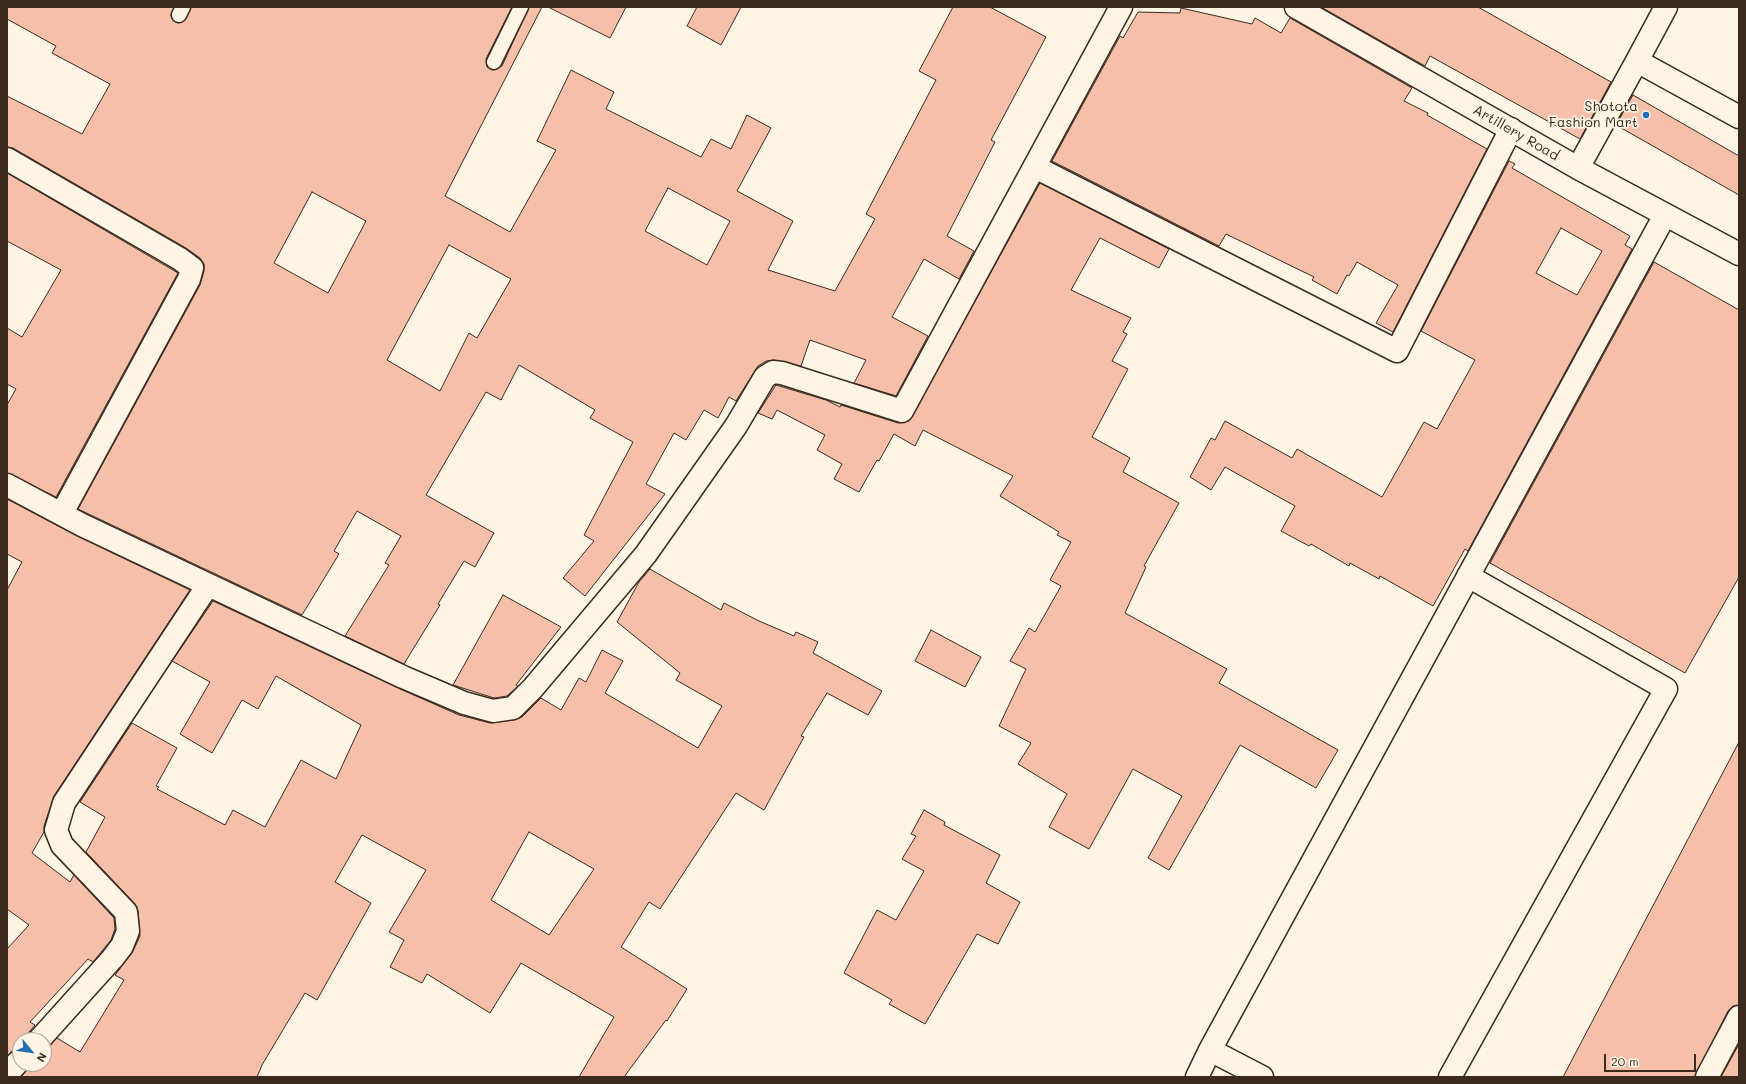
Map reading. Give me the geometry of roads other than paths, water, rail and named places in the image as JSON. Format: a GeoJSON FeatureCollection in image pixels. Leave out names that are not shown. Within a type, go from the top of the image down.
{"type":"FeatureCollection","features":[{"type":"Feature","properties":{"kind":"street"},"geometry":{"type":"LineString","coordinates":[[7,485],[208,585],[403,677],[464,703],[493,712],[513,708],[533,688],[646,554],[736,426],[765,377],[773,372],[782,373],[902,411],[1121,7]]}},
{"type":"Feature","properties":{"kind":"street","name":"Artillery Road"},"geometry":{"type":"LineString","coordinates":[[1296,7],[1578,168],[1739,254]]}},
{"type":"Feature","properties":{"kind":"street"},"geometry":{"type":"LineString","coordinates":[[1578,168],[1666,7]]}},
{"type":"Feature","properties":{"kind":"street"},"geometry":{"type":"LineString","coordinates":[[1637,61],[1739,117]]}},
{"type":"Feature","properties":{"kind":"street"},"geometry":{"type":"LineString","coordinates":[[1035,167],[1397,350],[1510,129]]}},
{"type":"Feature","properties":{"kind":"street"},"geometry":{"type":"LineString","coordinates":[[7,159],[180,258],[192,268],[189,279],[62,513]]}},
{"type":"Feature","properties":{"kind":"street"},"geometry":{"type":"LineString","coordinates":[[1197,1077],[1210,1050],[1665,215]]}},
{"type":"Feature","properties":{"kind":"street"},"geometry":{"type":"LineString","coordinates":[[1450,1077],[1666,689],[1468,576]]}},
{"type":"Feature","properties":{"kind":"street"},"geometry":{"type":"LineString","coordinates":[[46,1032],[112,959],[122,946],[128,931],[126,912],[62,845],[56,830],[64,803],[208,585]]}},
{"type":"Feature","properties":{"kind":"street"},"geometry":{"type":"LineString","coordinates":[[1707,1077],[1739,1017]]}},
{"type":"Feature","properties":{"kind":"street"},"geometry":{"type":"LineString","coordinates":[[1210,1050],[1262,1077]]}},
{"type":"Feature","properties":{"kind":"lane"},"geometry":{"type":"LineString","coordinates":[[494,62],[521,7]]}},
{"type":"Feature","properties":{"kind":"place","name":"Shotota Fashion Mart"},"geometry":{"type":"Point","coordinates":[1646,115]}}]}
